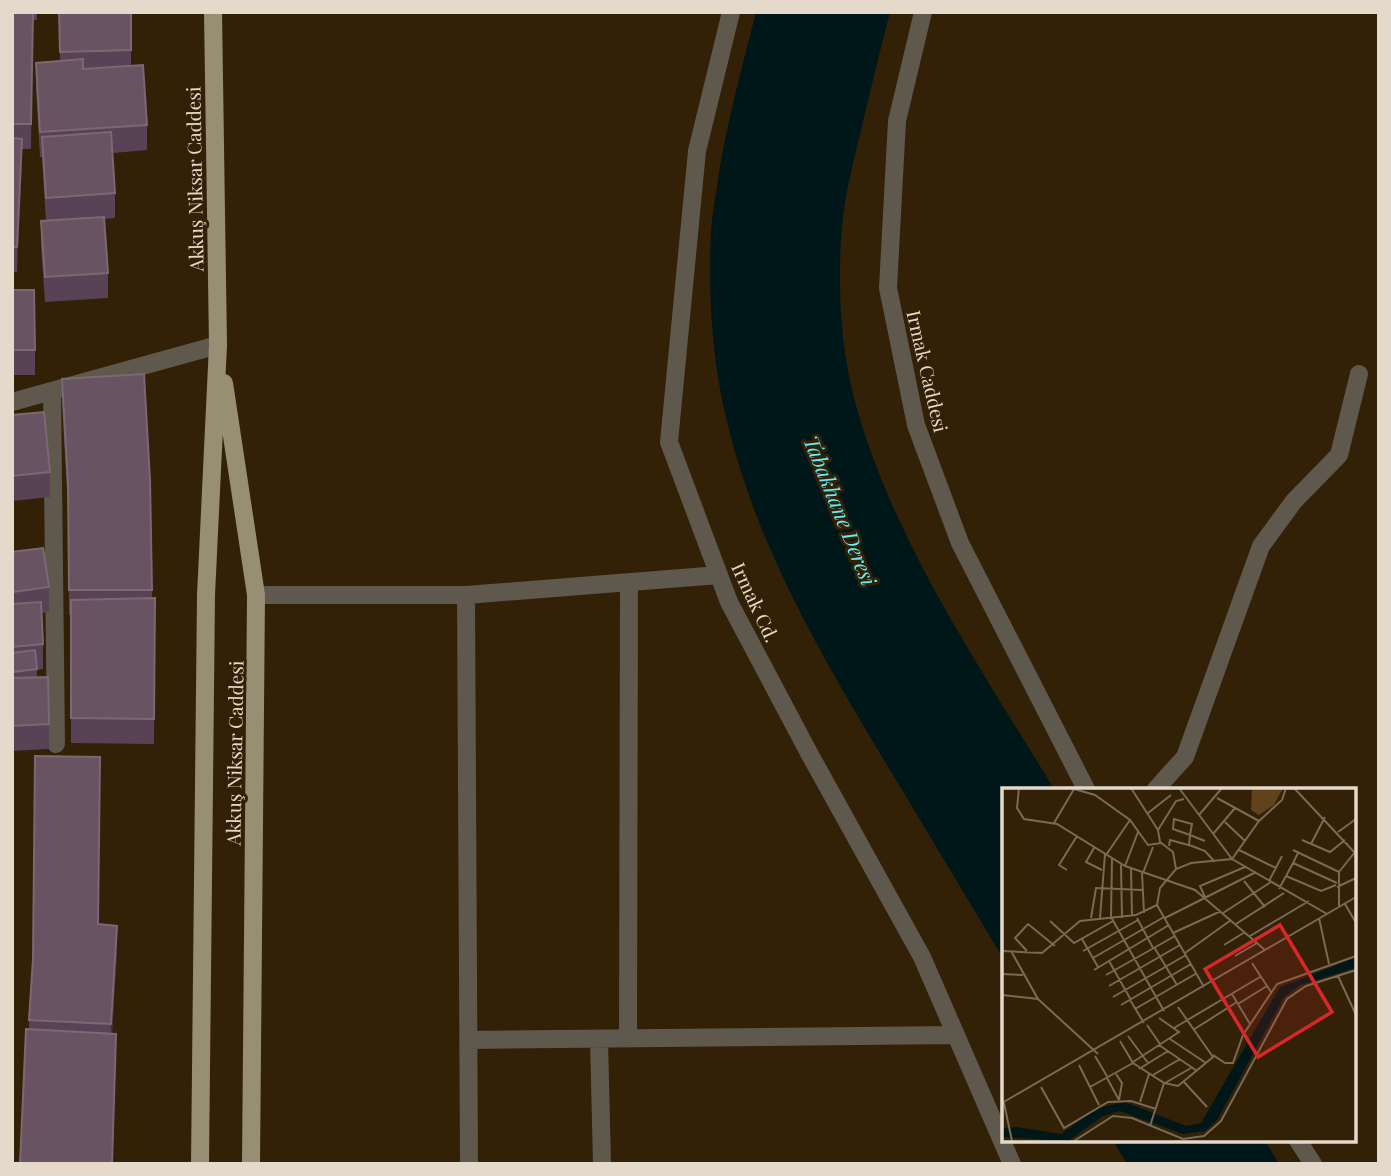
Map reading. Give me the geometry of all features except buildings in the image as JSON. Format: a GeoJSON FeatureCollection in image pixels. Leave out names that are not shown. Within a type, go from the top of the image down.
{"type":"FeatureCollection","features":[{"type":"Feature","properties":{"kind":"main road","name":"Akkuş Niksar Caddesi"},"geometry":{"type":"LineString","coordinates":[[200,1164],[206,594],[218,345],[213,12]]}},
{"type":"Feature","properties":{"kind":"main road","name":"Akkuş Niksar Caddesi"},"geometry":{"type":"LineString","coordinates":[[218,345],[256,595],[251,1164]]}},
{"type":"Feature","properties":{"kind":"street","name":"Irmak Cd."},"geometry":{"type":"LineString","coordinates":[[731,12],[697,151],[668,442],[729,602],[922,957],[1012,1164]]}},
{"type":"Feature","properties":{"kind":"street","name":"Irmak Caddesi"},"geometry":{"type":"LineString","coordinates":[[923,12],[897,121],[888,288],[916,425],[960,543],[1085,788]]}},
{"type":"Feature","properties":{"kind":"street"},"geometry":{"type":"LineString","coordinates":[[12,402],[218,345]]}},
{"type":"Feature","properties":{"kind":"street"},"geometry":{"type":"LineString","coordinates":[[1157,788],[1185,757],[1261,546],[1294,501],[1339,455],[1359,374]]}},
{"type":"Feature","properties":{"kind":"street"},"geometry":{"type":"LineString","coordinates":[[52,391],[56,744]]}},
{"type":"Feature","properties":{"kind":"street"},"geometry":{"type":"LineString","coordinates":[[256,595],[466,595],[719,575]]}},
{"type":"Feature","properties":{"kind":"street"},"geometry":{"type":"LineString","coordinates":[[628,1038],[629,582]]}},
{"type":"Feature","properties":{"kind":"street"},"geometry":{"type":"LineString","coordinates":[[466,595],[469,1164]]}},
{"type":"Feature","properties":{"kind":"street"},"geometry":{"type":"LineString","coordinates":[[468,1040],[956,1035]]}},
{"type":"Feature","properties":{"kind":"street"},"geometry":{"type":"LineString","coordinates":[[599,1039],[602,1164]]}},
{"type":"Feature","properties":{"kind":"street"},"geometry":{"type":"LineString","coordinates":[[1298,1141],[1313,1164]]}},
{"type":"Feature","properties":{"kind":"water","name":"Tabakhane Deresi"},"geometry":{"type":"Polygon","coordinates":[[[756,12],[890,12],[844,211],[840,280],[843,340],[854,398],[870,450],[914,551],[968,648],[1053,788],[1002,788],[1002,957],[815,641],[775,559],[742,474],[719,381],[712,331],[710,280],[711,230],[719,170],[756,12]]]}},
{"type":"Feature","properties":{"kind":"water"},"geometry":{"type":"Polygon","coordinates":[[[1113,1141],[1265,1141],[1279,1164],[1127,1164],[1113,1141]]]}}]}
